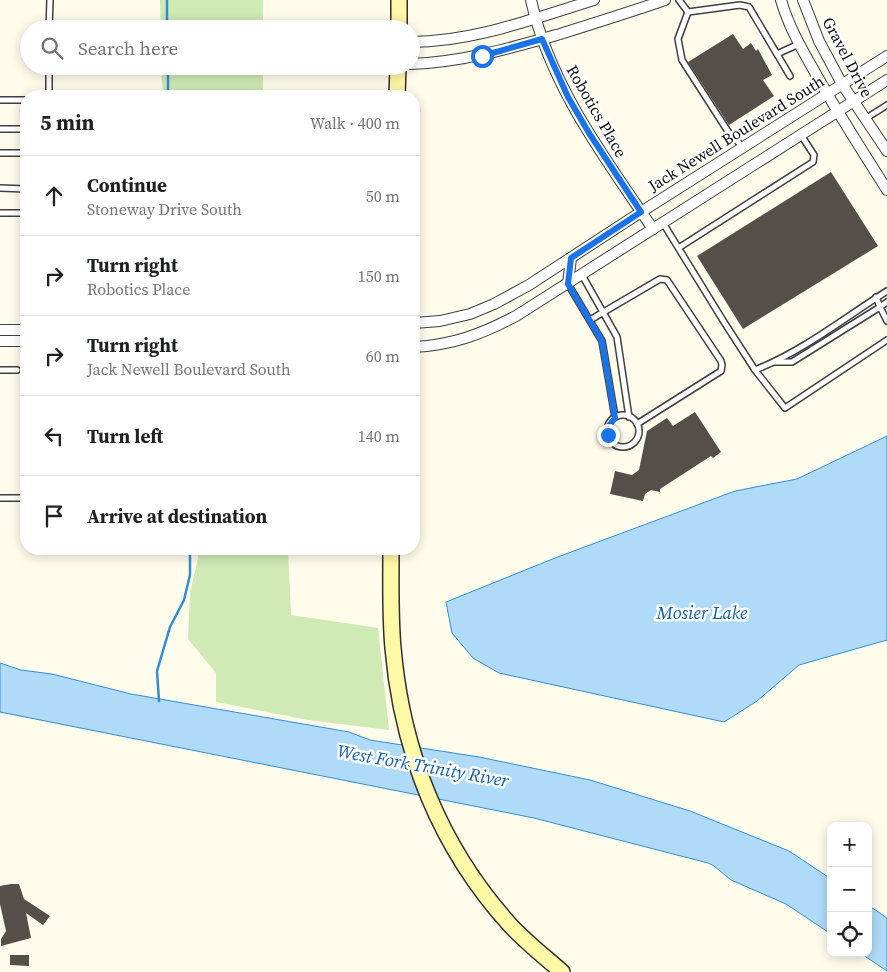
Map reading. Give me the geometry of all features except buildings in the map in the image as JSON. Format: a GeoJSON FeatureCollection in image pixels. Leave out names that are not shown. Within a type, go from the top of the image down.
{"type":"FeatureCollection","features":[{"type":"Feature","properties":{"kind":"main road"},"geometry":{"type":"LineString","coordinates":[[399,0],[399,20]]}},
{"type":"Feature","properties":{"kind":"main road"},"geometry":{"type":"LineString","coordinates":[[397,90],[398,75]]}},
{"type":"Feature","properties":{"kind":"main road"},"geometry":{"type":"LineString","coordinates":[[391,555],[393,648],[402,710],[412,750],[424,786],[442,827],[468,871],[501,914],[534,948],[562,972]]}},
{"type":"Feature","properties":{"kind":"street","name":"Robotics Place"},"geometry":{"type":"LineString","coordinates":[[531,0],[542,39],[568,97],[589,133],[653,230]]}},
{"type":"Feature","properties":{"kind":"street"},"geometry":{"type":"LineString","coordinates":[[420,42],[452,40],[479,34],[594,0]]}},
{"type":"Feature","properties":{"kind":"street"},"geometry":{"type":"LineString","coordinates":[[420,64],[438,63],[482,56],[665,0]]}},
{"type":"Feature","properties":{"kind":"street"},"geometry":{"type":"LineString","coordinates":[[782,0],[785,14],[798,44],[887,190]]}},
{"type":"Feature","properties":{"kind":"street","name":"Gravel Drive"},"geometry":{"type":"LineString","coordinates":[[803,0],[819,41],[842,84],[887,152]]}},
{"type":"Feature","properties":{"kind":"street","name":"Jack Newell Boulevard South"},"geometry":{"type":"LineString","coordinates":[[420,323],[440,321],[470,314],[494,304],[529,285],[887,56]]}},
{"type":"Feature","properties":{"kind":"street"},"geometry":{"type":"LineString","coordinates":[[420,346],[450,343],[473,337],[516,316],[887,80]]}},
{"type":"Feature","properties":{"kind":"street"},"geometry":{"type":"LineString","coordinates":[[571,258],[582,275]]}},
{"type":"Feature","properties":{"kind":"street"},"geometry":{"type":"LineString","coordinates":[[568,284],[571,258]]}},
{"type":"Feature","properties":{"kind":"street"},"geometry":{"type":"LineString","coordinates":[[0,330],[20,330]]}},
{"type":"Feature","properties":{"kind":"street"},"geometry":{"type":"LineString","coordinates":[[0,341],[20,341]]}},
{"type":"Feature","properties":{"kind":"lane"},"geometry":{"type":"LineString","coordinates":[[50,0],[50,20]]}},
{"type":"Feature","properties":{"kind":"lane"},"geometry":{"type":"LineString","coordinates":[[679,0],[688,12]]}},
{"type":"Feature","properties":{"kind":"lane"},"geometry":{"type":"LineString","coordinates":[[688,12],[740,4],[749,7],[790,76]]}},
{"type":"Feature","properties":{"kind":"lane"},"geometry":{"type":"LineString","coordinates":[[688,12],[678,39],[682,60],[729,133],[744,147]]}},
{"type":"Feature","properties":{"kind":"lane"},"geometry":{"type":"LineString","coordinates":[[777,54],[798,44]]}},
{"type":"Feature","properties":{"kind":"lane"},"geometry":{"type":"LineString","coordinates":[[49,75],[49,90]]}},
{"type":"Feature","properties":{"kind":"lane"},"geometry":{"type":"LineString","coordinates":[[0,100],[20,100]]}},
{"type":"Feature","properties":{"kind":"lane"},"geometry":{"type":"LineString","coordinates":[[865,119],[887,105]]}},
{"type":"Feature","properties":{"kind":"lane"},"geometry":{"type":"LineString","coordinates":[[0,129],[20,128]]}},
{"type":"Feature","properties":{"kind":"lane"},"geometry":{"type":"LineString","coordinates":[[680,247],[813,162],[814,155],[802,135]]}},
{"type":"Feature","properties":{"kind":"lane"},"geometry":{"type":"LineString","coordinates":[[0,153],[20,153]]}},
{"type":"Feature","properties":{"kind":"lane"},"geometry":{"type":"LineString","coordinates":[[0,188],[20,189]]}},
{"type":"Feature","properties":{"kind":"lane"},"geometry":{"type":"LineString","coordinates":[[0,213],[20,213]]}},
{"type":"Feature","properties":{"kind":"lane"},"geometry":{"type":"LineString","coordinates":[[663,223],[680,247],[755,370],[784,408],[887,340]]}},
{"type":"Feature","properties":{"kind":"lane"},"geometry":{"type":"LineString","coordinates":[[582,275],[617,337],[629,416]]}},
{"type":"Feature","properties":{"kind":"lane"},"geometry":{"type":"LineString","coordinates":[[590,320],[664,278],[722,365],[721,371],[638,424]]}},
{"type":"Feature","properties":{"kind":"lane"},"geometry":{"type":"LineString","coordinates":[[568,284],[602,341],[615,418]]}},
{"type":"Feature","properties":{"kind":"lane"},"geometry":{"type":"LineString","coordinates":[[755,370],[773,362],[827,330],[887,291]]}},
{"type":"Feature","properties":{"kind":"lane"},"geometry":{"type":"LineString","coordinates":[[876,297],[887,321]]}},
{"type":"Feature","properties":{"kind":"lane"},"geometry":{"type":"LineString","coordinates":[[773,362],[792,362],[887,302]]}},
{"type":"Feature","properties":{"kind":"lane"},"geometry":{"type":"LineString","coordinates":[[846,317],[852,325]]}},
{"type":"Feature","properties":{"kind":"lane"},"geometry":{"type":"LineString","coordinates":[[0,370],[16,370]]}},
{"type":"Feature","properties":{"kind":"lane"},"geometry":{"type":"LineString","coordinates":[[623,415],[629,416],[638,424],[638,436],[629,446],[618,446],[610,440],[608,427],[615,418],[623,415]]}},
{"type":"Feature","properties":{"kind":"lane"},"geometry":{"type":"LineString","coordinates":[[0,498],[20,498]]}},
{"type":"Feature","properties":{"kind":"green space"},"geometry":{"type":"Polygon","coordinates":[[[160,0],[263,0],[263,20],[161,20],[160,0]]]}},
{"type":"Feature","properties":{"kind":"green space"},"geometry":{"type":"Polygon","coordinates":[[[162,75],[263,75],[263,90],[163,90],[162,75]]]}},
{"type":"Feature","properties":{"kind":"green space"},"geometry":{"type":"Polygon","coordinates":[[[198,555],[288,555],[291,615],[378,628],[389,730],[308,720],[216,702],[216,673],[188,639],[190,593],[198,555]]]}},
{"type":"Feature","properties":{"kind":"water","name":"Mosier Lake"},"geometry":{"type":"Polygon","coordinates":[[[887,436],[887,640],[799,665],[757,701],[724,722],[499,673],[473,658],[452,633],[446,602],[555,558],[735,491],[797,479],[887,436]]]}},
{"type":"Feature","properties":{"kind":"water","name":"West Fork Trinity River"},"geometry":{"type":"Polygon","coordinates":[[[0,663],[21,670],[52,674],[131,694],[349,732],[370,740],[479,757],[590,780],[690,811],[789,851],[827,876],[827,931],[786,904],[731,880],[708,863],[534,818],[0,712],[0,663]]]}},
{"type":"Feature","properties":{"kind":"water"},"geometry":{"type":"Polygon","coordinates":[[[872,908],[887,918],[887,971],[866,957],[872,957],[872,908]]]}},
{"type":"Feature","properties":{"kind":"waterway"},"geometry":{"type":"LineString","coordinates":[[167,0],[167,20]]}},
{"type":"Feature","properties":{"kind":"waterway"},"geometry":{"type":"LineString","coordinates":[[168,75],[168,90]]}},
{"type":"Feature","properties":{"kind":"waterway"},"geometry":{"type":"LineString","coordinates":[[159,701],[157,671],[170,627],[184,600],[190,575],[190,555]]}},
{"type":"Feature","properties":{"kind":"route"},"geometry":{"type":"LineString","coordinates":[[482,56],[542,39],[568,97],[589,133],[641,212],[571,258],[568,284],[598,333],[605,352],[615,418],[608,427],[608,435]]}}]}
